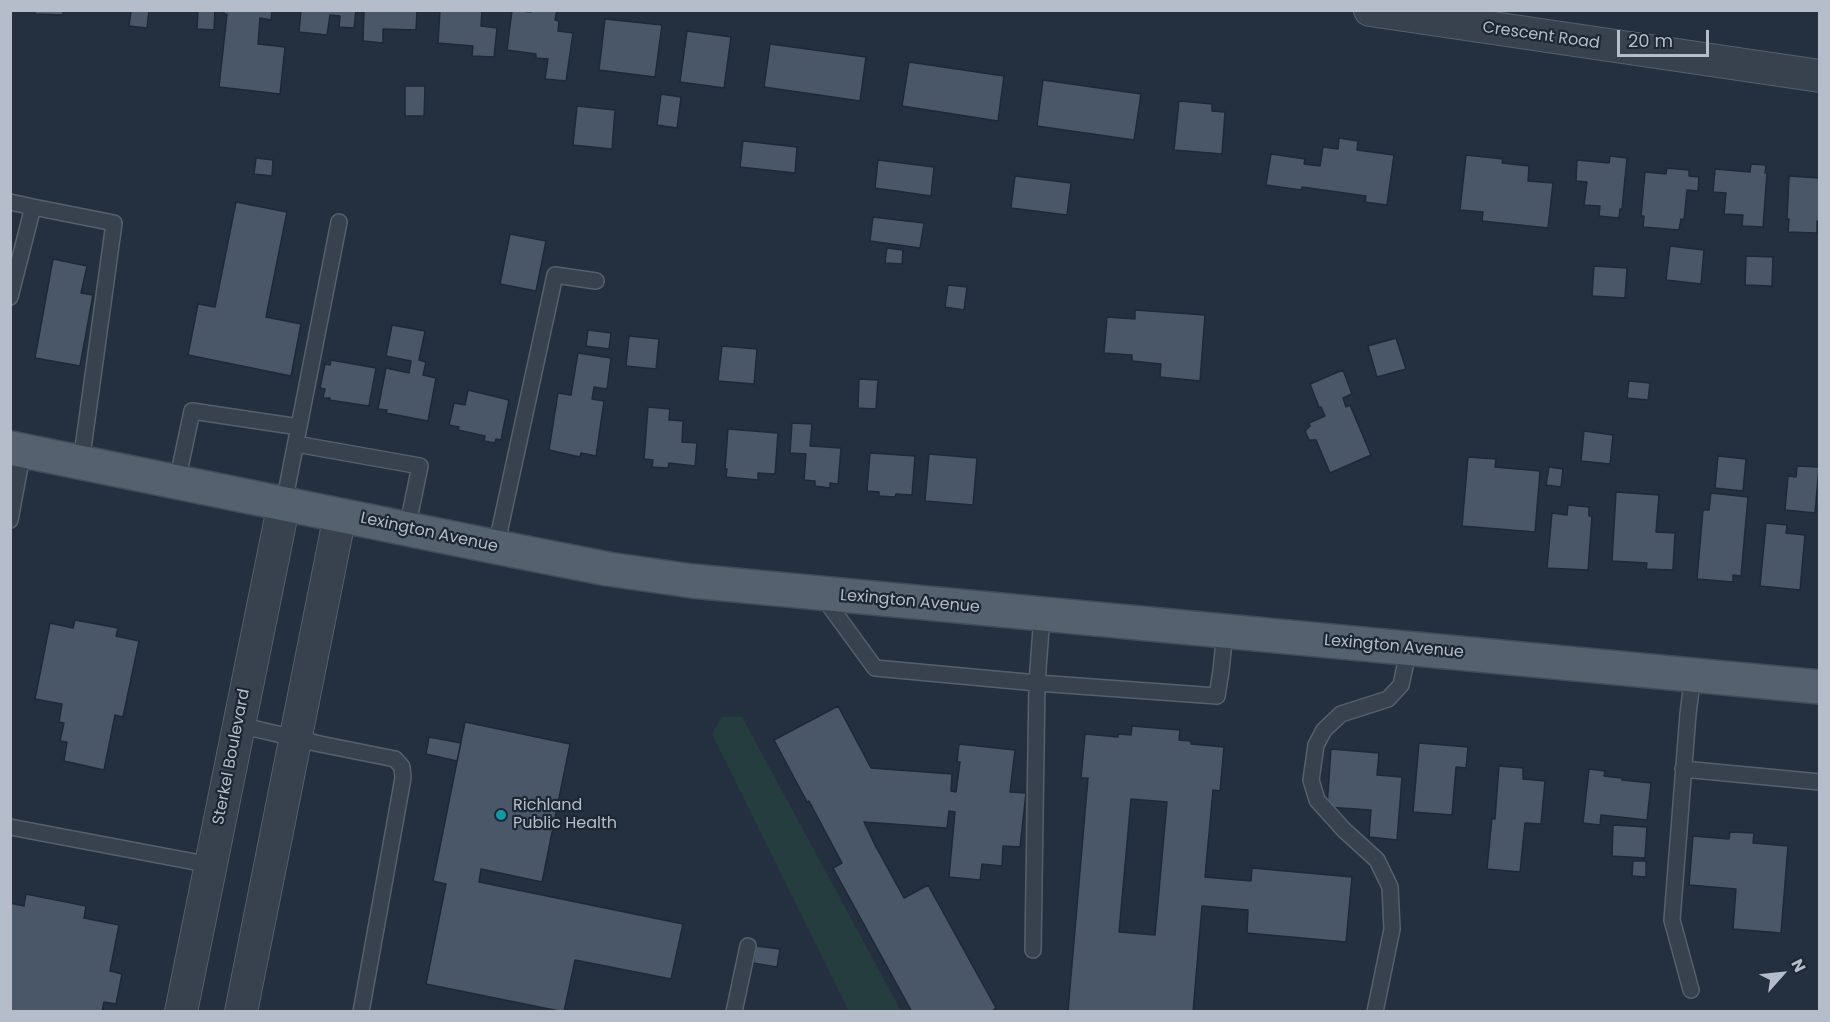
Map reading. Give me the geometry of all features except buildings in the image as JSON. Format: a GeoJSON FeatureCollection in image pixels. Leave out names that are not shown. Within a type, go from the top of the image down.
{"type":"FeatureCollection","features":[{"type":"Feature","properties":{"kind":"main road","name":"Lexington Avenue"},"geometry":{"type":"LineString","coordinates":[[17,449],[496,547],[653,576],[821,594],[1820,687]]}},
{"type":"Feature","properties":{"kind":"street","name":"Crescent Road"},"geometry":{"type":"LineString","coordinates":[[1370,10],[1820,76]]}},
{"type":"Feature","properties":{"kind":"street","name":"Sterkel Boulevard"},"geometry":{"type":"LineString","coordinates":[[181,1011],[284,503]]}},
{"type":"Feature","properties":{"kind":"street"},"geometry":{"type":"LineString","coordinates":[[241,1011],[340,515]]}},
{"type":"Feature","properties":{"kind":"lane"},"geometry":{"type":"LineString","coordinates":[[10,202],[114,223],[81,463]]}},
{"type":"Feature","properties":{"kind":"lane"},"geometry":{"type":"LineString","coordinates":[[10,297],[33,207]]}},
{"type":"Feature","properties":{"kind":"lane"},"geometry":{"type":"LineString","coordinates":[[284,503],[339,222]]}},
{"type":"Feature","properties":{"kind":"lane"},"geometry":{"type":"LineString","coordinates":[[496,547],[555,275],[596,281]]}},
{"type":"Feature","properties":{"kind":"lane"},"geometry":{"type":"LineString","coordinates":[[177,482],[192,411],[299,427]]}},
{"type":"Feature","properties":{"kind":"lane"},"geometry":{"type":"LineString","coordinates":[[296,444],[420,466],[407,529]]}},
{"type":"Feature","properties":{"kind":"lane"},"geometry":{"type":"LineString","coordinates":[[10,520],[17,449]]}},
{"type":"Feature","properties":{"kind":"lane"},"geometry":{"type":"LineString","coordinates":[[821,594],[875,668],[1037,683],[1217,696],[1224,631]]}},
{"type":"Feature","properties":{"kind":"lane"},"geometry":{"type":"LineString","coordinates":[[1033,950],[1037,683],[1042,615]]}},
{"type":"Feature","properties":{"kind":"lane"},"geometry":{"type":"LineString","coordinates":[[1375,1011],[1392,929],[1390,887],[1377,860],[1344,830],[1317,800],[1311,780],[1316,745],[1324,730],[1341,714],[1388,699],[1401,685],[1409,648]]}},
{"type":"Feature","properties":{"kind":"lane"},"geometry":{"type":"LineString","coordinates":[[1691,990],[1672,920],[1683,769],[1693,675]]}},
{"type":"Feature","properties":{"kind":"lane"},"geometry":{"type":"LineString","coordinates":[[239,725],[395,759],[402,767],[403,778],[361,1011]]}},
{"type":"Feature","properties":{"kind":"lane"},"geometry":{"type":"LineString","coordinates":[[1683,769],[1820,782]]}},
{"type":"Feature","properties":{"kind":"lane"},"geometry":{"type":"LineString","coordinates":[[10,827],[211,865]]}},
{"type":"Feature","properties":{"kind":"lane"},"geometry":{"type":"LineString","coordinates":[[734,1011],[748,946]]}},
{"type":"Feature","properties":{"kind":"green space"},"geometry":{"type":"Polygon","coordinates":[[[722,717],[742,717],[901,1011],[849,1011],[712,734],[722,717]]]}},
{"type":"Feature","properties":{"kind":"place","name":"Richland Public Health"},"geometry":{"type":"Point","coordinates":[501,815]}}]}
